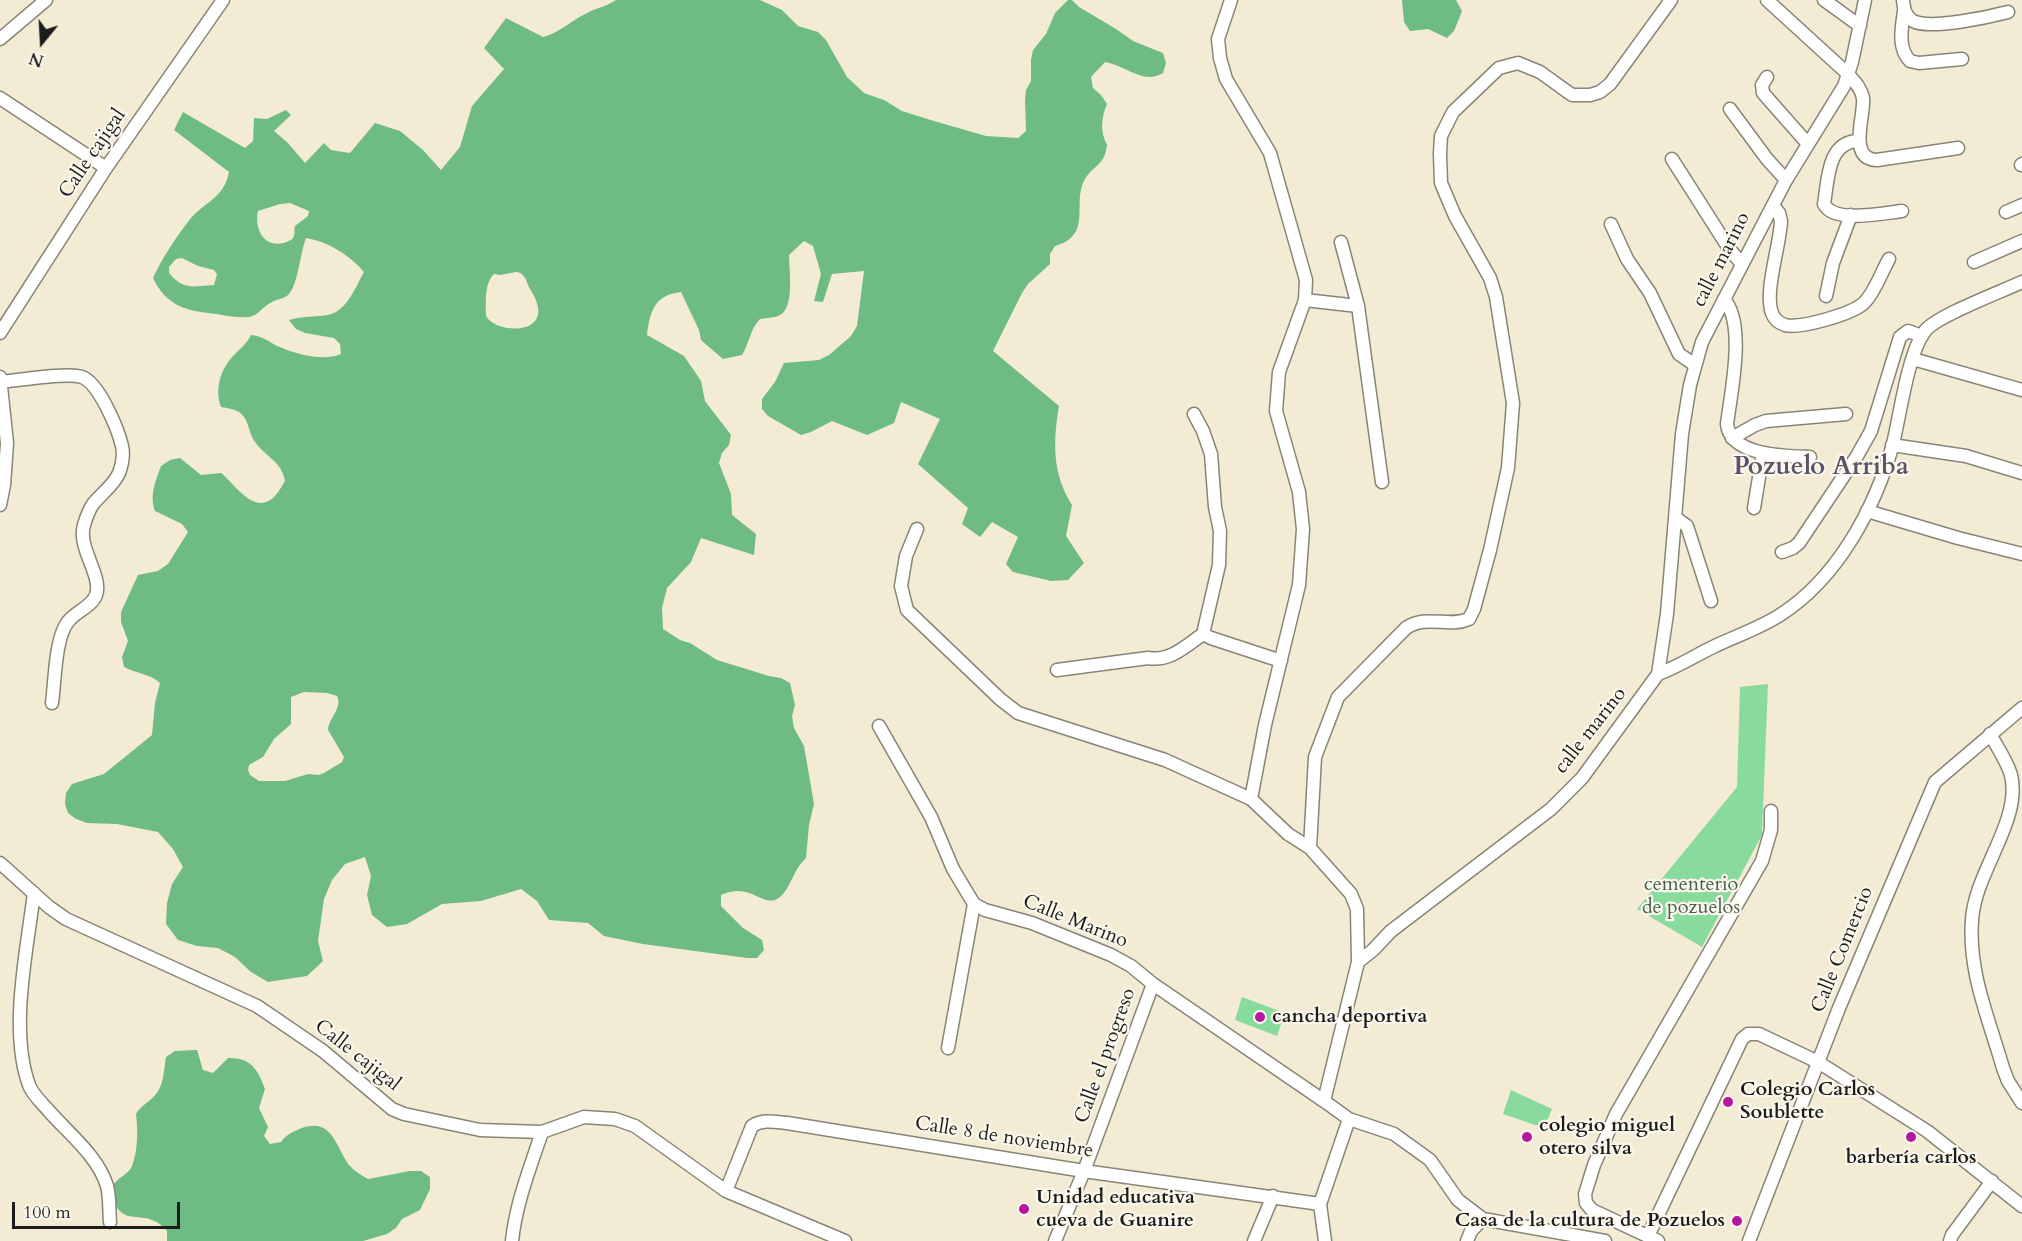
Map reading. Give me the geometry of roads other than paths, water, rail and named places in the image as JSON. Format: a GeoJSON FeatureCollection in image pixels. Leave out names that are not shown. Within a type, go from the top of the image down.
{"type":"FeatureCollection","features":[{"type":"Feature","properties":{"kind":"street"},"geometry":{"type":"LineString","coordinates":[[0,39],[46,0]]}},
{"type":"Feature","properties":{"kind":"street","name":"Calle cajigal"},"geometry":{"type":"LineString","coordinates":[[0,333],[106,168],[223,0]]}},
{"type":"Feature","properties":{"kind":"street"},"geometry":{"type":"LineString","coordinates":[[1231,0],[1218,39],[1220,58],[1226,79],[1270,153],[1306,280],[1305,300],[1279,372],[1276,398],[1276,411],[1299,492],[1303,529],[1299,585],[1251,799]]}},
{"type":"Feature","properties":{"kind":"street"},"geometry":{"type":"LineString","coordinates":[[1310,848],[1315,757],[1338,697],[1389,644],[1415,622],[1429,620],[1459,623],[1469,619],[1491,550],[1508,468],[1514,402],[1496,297],[1490,278],[1455,216],[1441,183],[1441,136],[1453,112],[1499,68],[1518,63],[1540,72],[1572,95],[1590,95],[1600,92],[1610,84],[1671,0]]}},
{"type":"Feature","properties":{"kind":"street"},"geometry":{"type":"LineString","coordinates":[[1767,0],[1859,86],[1862,97],[1859,141],[1864,154],[1873,160],[1958,148]]}},
{"type":"Feature","properties":{"kind":"street"},"geometry":{"type":"LineString","coordinates":[[1824,0],[1860,26]]}},
{"type":"Feature","properties":{"kind":"street","name":"calle marino"},"geometry":{"type":"LineString","coordinates":[[1358,962],[1391,931],[1551,809],[1582,778],[1658,674],[1667,614],[1682,434],[1690,385],[1702,342],[1786,180],[1844,86],[1865,0]]}},
{"type":"Feature","properties":{"kind":"street"},"geometry":{"type":"LineString","coordinates":[[1904,6],[1915,22],[1928,23],[1978,19],[2008,12]]}},
{"type":"Feature","properties":{"kind":"street"},"geometry":{"type":"LineString","coordinates":[[1904,6],[1902,42],[1904,53],[1910,61],[1919,63],[1962,58]]}},
{"type":"Feature","properties":{"kind":"street"},"geometry":{"type":"LineString","coordinates":[[1767,77],[1762,85],[1763,93],[1808,144]]}},
{"type":"Feature","properties":{"kind":"street"},"geometry":{"type":"LineString","coordinates":[[0,98],[106,168]]}},
{"type":"Feature","properties":{"kind":"street"},"geometry":{"type":"LineString","coordinates":[[1730,109],[1767,159],[1786,180]]}},
{"type":"Feature","properties":{"kind":"street"},"geometry":{"type":"LineString","coordinates":[[1859,141],[1845,144],[1835,153],[1824,204],[1832,213],[1851,215],[1902,210]]}},
{"type":"Feature","properties":{"kind":"street"},"geometry":{"type":"LineString","coordinates":[[1672,159],[1730,250],[1742,264]]}},
{"type":"Feature","properties":{"kind":"street"},"geometry":{"type":"LineString","coordinates":[[2006,212],[2022,205]]}},
{"type":"Feature","properties":{"kind":"street"},"geometry":{"type":"LineString","coordinates":[[1773,206],[1779,213],[1781,221],[1770,302],[1774,317],[1781,324],[1792,326],[1818,321],[1856,309],[1870,296],[1888,259]]}},
{"type":"Feature","properties":{"kind":"street"},"geometry":{"type":"LineString","coordinates":[[1826,297],[1833,263],[1851,215]]}},
{"type":"Feature","properties":{"kind":"street"},"geometry":{"type":"LineString","coordinates":[[1611,224],[1627,259],[1650,293],[1679,354],[1695,365]]}},
{"type":"Feature","properties":{"kind":"street"},"geometry":{"type":"LineString","coordinates":[[1974,262],[2022,241]]}},
{"type":"Feature","properties":{"kind":"street"},"geometry":{"type":"LineString","coordinates":[[1341,242],[1358,306],[1382,482]]}},
{"type":"Feature","properties":{"kind":"street"},"geometry":{"type":"LineString","coordinates":[[1658,674],[1778,617],[1814,588],[1835,564],[1867,511],[1879,484],[1892,445],[1913,359],[1922,336],[1929,326],[1939,320],[2022,282]]}},
{"type":"Feature","properties":{"kind":"street"},"geometry":{"type":"LineString","coordinates":[[1724,298],[1731,309],[1736,327],[1727,424],[1732,438],[1763,453],[1810,457]]}},
{"type":"Feature","properties":{"kind":"street"},"geometry":{"type":"LineString","coordinates":[[1305,300],[1358,306]]}},
{"type":"Feature","properties":{"kind":"street"},"geometry":{"type":"LineString","coordinates":[[1782,552],[1799,543],[1865,442],[1875,419],[1900,337],[1908,331],[1922,336]]}},
{"type":"Feature","properties":{"kind":"street"},"geometry":{"type":"LineString","coordinates":[[1913,359],[2022,390]]}},
{"type":"Feature","properties":{"kind":"street"},"geometry":{"type":"LineString","coordinates":[[1,382],[81,376],[90,382],[101,396],[123,447],[123,458],[118,475],[92,506],[83,528],[83,547],[92,565],[96,596],[65,625],[60,638],[52,703]]}},
{"type":"Feature","properties":{"kind":"street"},"geometry":{"type":"LineString","coordinates":[[0,377],[8,443],[0,505]]}},
{"type":"Feature","properties":{"kind":"street"},"geometry":{"type":"LineString","coordinates":[[1057,670],[1148,658],[1159,660],[1171,656],[1203,634],[1219,565],[1220,531],[1215,507],[1211,454],[1194,414]]}},
{"type":"Feature","properties":{"kind":"street"},"geometry":{"type":"LineString","coordinates":[[1732,438],[1766,421],[1846,414]]}},
{"type":"Feature","properties":{"kind":"street"},"geometry":{"type":"LineString","coordinates":[[1892,445],[1966,456],[2022,473]]}},
{"type":"Feature","properties":{"kind":"street"},"geometry":{"type":"LineString","coordinates":[[1754,508],[1763,453]]}},
{"type":"Feature","properties":{"kind":"street"},"geometry":{"type":"LineString","coordinates":[[1867,511],[2022,554]]}},
{"type":"Feature","properties":{"kind":"street"},"geometry":{"type":"LineString","coordinates":[[1676,518],[1688,526],[1711,601]]}},
{"type":"Feature","properties":{"kind":"street"},"geometry":{"type":"LineString","coordinates":[[916,529],[906,556],[901,586],[907,610],[1000,699],[1018,713],[1165,760],[1251,799],[1288,834],[1310,848],[1356,901],[1358,962],[1324,1101],[1349,1119],[1394,1134],[1430,1160],[1458,1200],[1483,1219],[1566,1238],[1605,1241]]}},
{"type":"Feature","properties":{"kind":"street"},"geometry":{"type":"LineString","coordinates":[[1203,634],[1211,639],[1281,661]]}},
{"type":"Feature","properties":{"kind":"street","name":"Calle Comercio"},"geometry":{"type":"LineString","coordinates":[[1749,1241],[1818,1062],[1905,849],[1935,782],[1990,734],[2021,712]]}},
{"type":"Feature","properties":{"kind":"street"},"geometry":{"type":"LineString","coordinates":[[879,726],[931,817],[953,869],[974,904],[948,1048]]}},
{"type":"Feature","properties":{"kind":"street"},"geometry":{"type":"LineString","coordinates":[[1990,734],[2009,770],[2012,802],[2008,819],[1975,897],[1972,918],[1972,955],[1977,984],[2003,1068],[2022,1103]]}},
{"type":"Feature","properties":{"kind":"street"},"geometry":{"type":"LineString","coordinates":[[1771,811],[1771,830],[1762,861],[1616,1114],[1586,1187],[1584,1199],[1592,1210],[1653,1239],[1743,1039],[1748,1034],[1759,1034],[1818,1062],[1927,1131],[2022,1206]]}},
{"type":"Feature","properties":{"kind":"street","name":"Calle cajigal"},"geometry":{"type":"LineString","coordinates":[[0,863],[66,919],[257,1006],[323,1051],[398,1111],[480,1130],[542,1132],[584,1118],[615,1119],[635,1126],[726,1191],[845,1241]]}},
{"type":"Feature","properties":{"kind":"street"},"geometry":{"type":"LineString","coordinates":[[34,893],[23,978],[20,1029],[29,1087],[67,1132],[92,1156],[107,1185],[110,1222]]}},
{"type":"Feature","properties":{"kind":"street","name":"Calle Marino"},"geometry":{"type":"LineString","coordinates":[[974,904],[985,910],[1032,923],[1111,955],[1131,966],[1153,984],[1324,1101]]}},
{"type":"Feature","properties":{"kind":"street","name":"Calle el progreso"},"geometry":{"type":"LineString","coordinates":[[1055,1241],[1084,1171],[1153,984]]}},
{"type":"Feature","properties":{"kind":"street"},"geometry":{"type":"LineString","coordinates":[[1325,1241],[1320,1204],[1349,1119]]}},
{"type":"Feature","properties":{"kind":"street","name":"Calle 8 de noviembre"},"geometry":{"type":"LineString","coordinates":[[726,1191],[752,1126],[758,1122],[767,1121],[1084,1171],[1320,1204]]}},
{"type":"Feature","properties":{"kind":"street"},"geometry":{"type":"LineString","coordinates":[[512,1241],[520,1199],[542,1132]]}},
{"type":"Feature","properties":{"kind":"street"},"geometry":{"type":"LineString","coordinates":[[1950,1241],[1952,1235],[1992,1181]]}},
{"type":"Feature","properties":{"kind":"street"},"geometry":{"type":"LineString","coordinates":[[1254,1241],[1273,1196]]}},
{"type":"Feature","properties":{"kind":"street"},"geometry":{"type":"LineString","coordinates":[[1467,1241],[1471,1231],[1483,1219]]}},
{"type":"Feature","properties":{"kind":"place","name":"cancha deportiva"},"geometry":{"type":"Point","coordinates":[1260,1017]}},
{"type":"Feature","properties":{"kind":"place","name":"Colegio Carlos Soublette"},"geometry":{"type":"Point","coordinates":[1728,1102]}},
{"type":"Feature","properties":{"kind":"place","name":"colegio miguel otero silva"},"geometry":{"type":"Point","coordinates":[1527,1137]}},
{"type":"Feature","properties":{"kind":"place","name":"barbería carlos"},"geometry":{"type":"Point","coordinates":[1911,1137]}},
{"type":"Feature","properties":{"kind":"place","name":"Unidad educativa cueva de Guanire"},"geometry":{"type":"Point","coordinates":[1024,1209]}},
{"type":"Feature","properties":{"kind":"place","name":"Casa de la cultura de Pozuelos"},"geometry":{"type":"Point","coordinates":[1737,1221]}},
{"type":"Feature","properties":{"kind":"district","name":"Pozuelo Arriba"},"geometry":{"type":"Point","coordinates":[1821,468]}},
{"type":"Feature","properties":{"kind":"park label","name":"cementerio de pozuelos"},"geometry":{"type":"Point","coordinates":[1691,896]}}]}
